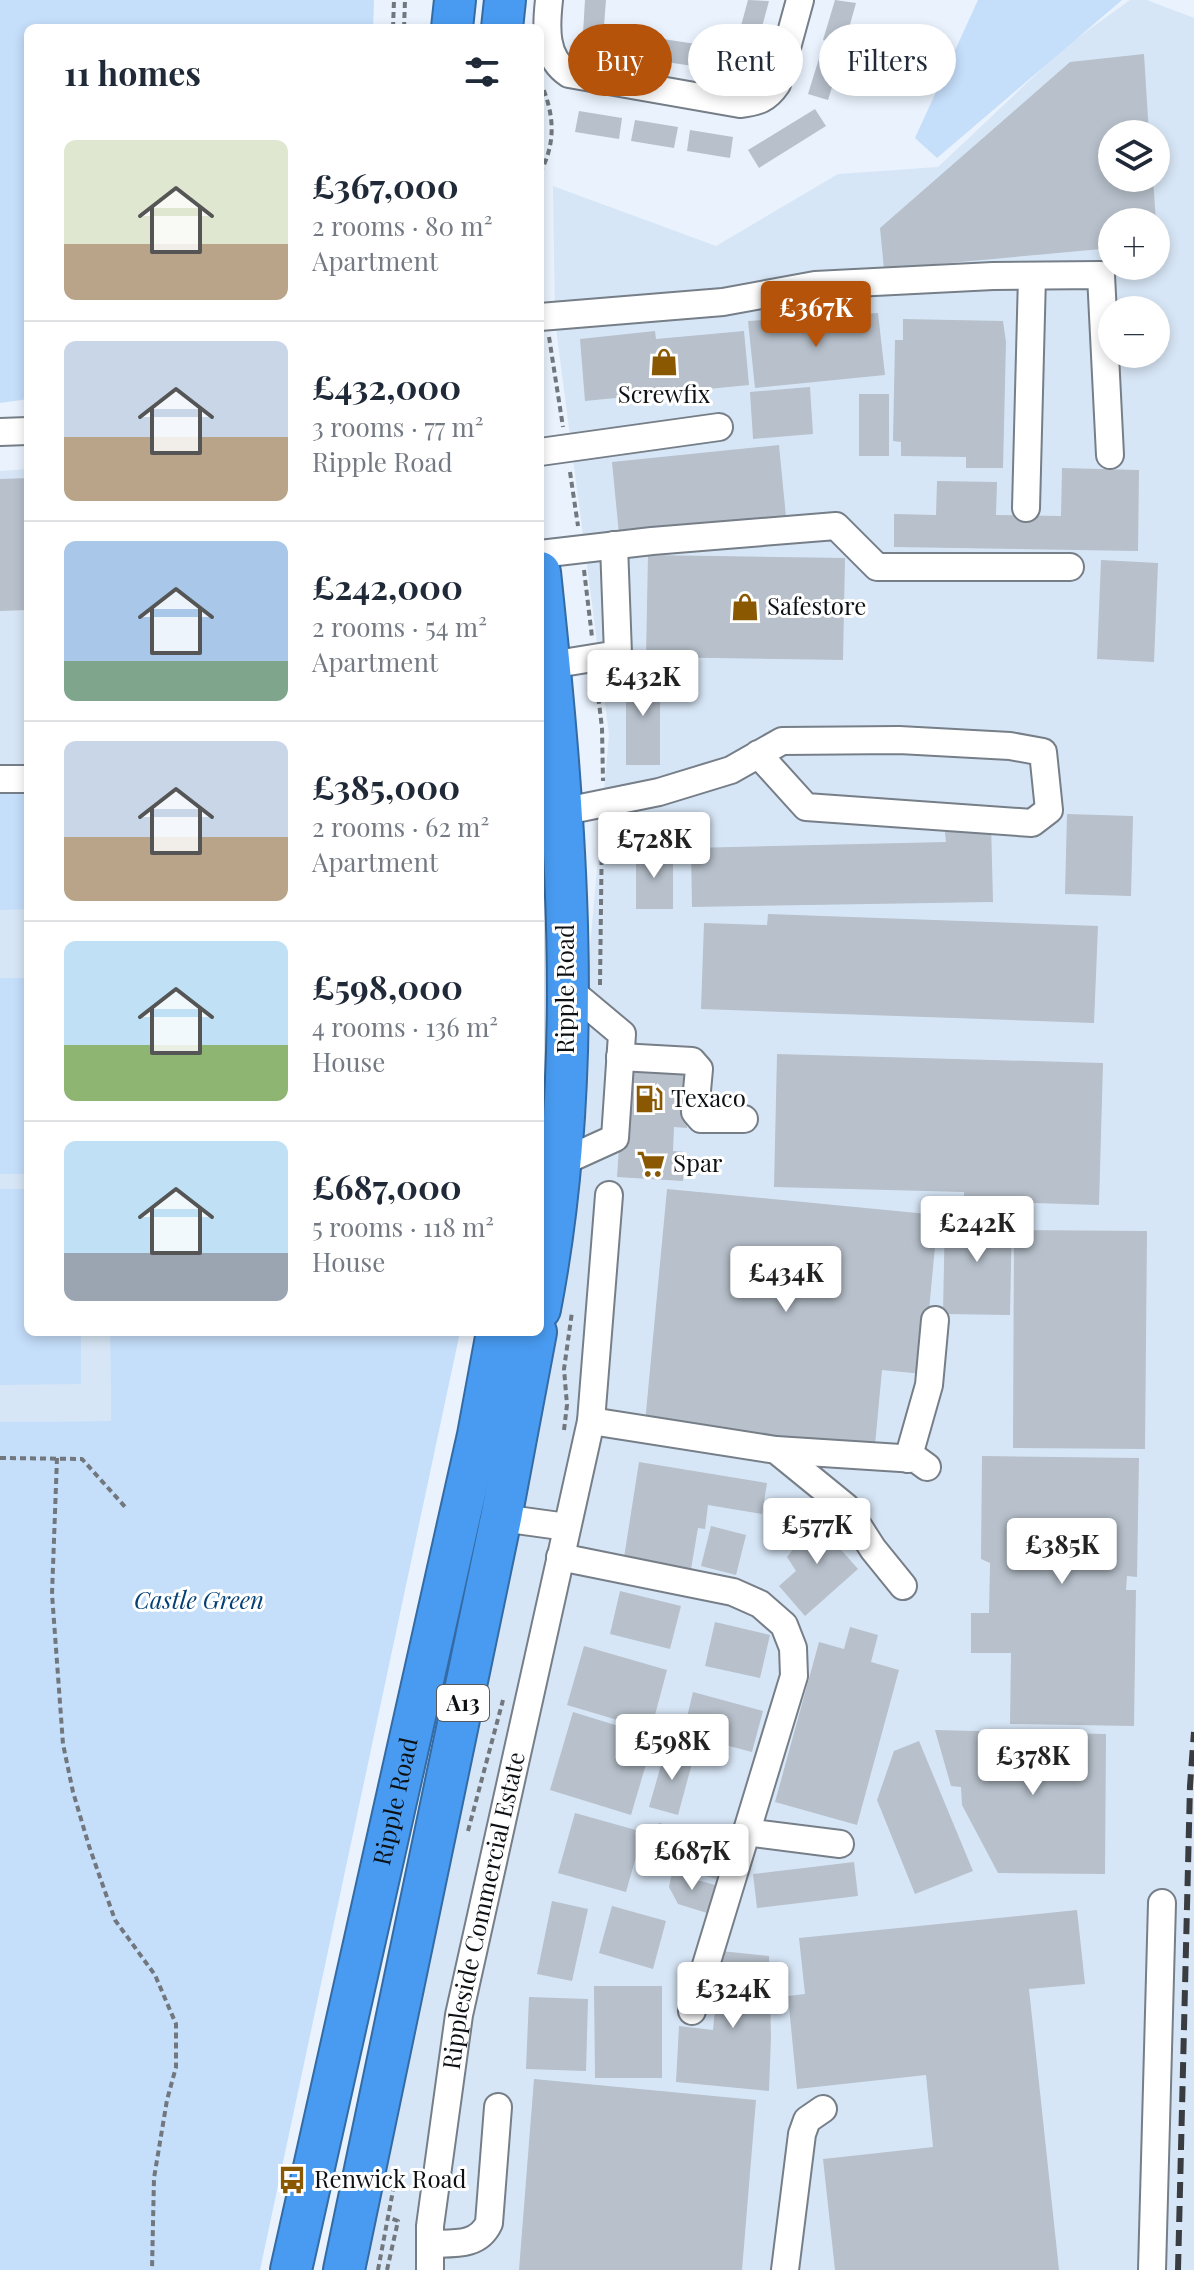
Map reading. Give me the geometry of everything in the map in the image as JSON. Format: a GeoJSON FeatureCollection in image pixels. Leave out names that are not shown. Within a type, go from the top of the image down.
{"type":"FeatureCollection","features":[{"type":"Feature","properties":{"kind":"highway"},"geometry":{"type":"LineString","coordinates":[[452,24],[455,0]]}},
{"type":"Feature","properties":{"kind":"highway"},"geometry":{"type":"LineString","coordinates":[[502,24],[505,0]]}},
{"type":"Feature","properties":{"kind":"highway","name":"Ripple Road"},"geometry":{"type":"LineString","coordinates":[[544,609],[558,743],[567,988],[565,1116],[544,1288]]}},
{"type":"Feature","properties":{"kind":"highway","name":"Ripple Road"},"geometry":{"type":"LineString","coordinates":[[291,2270],[478,1435],[496,1336]]}},
{"type":"Feature","properties":{"kind":"highway","name":"Ripple Road"},"geometry":{"type":"LineString","coordinates":[[344,2270],[501,1518],[535,1336]]}},
{"type":"Feature","properties":{"kind":"street"},"geometry":{"type":"LineString","coordinates":[[549,0],[547,72],[740,104],[759,102],[777,84],[800,0]]}},
{"type":"Feature","properties":{"kind":"street"},"geometry":{"type":"LineString","coordinates":[[544,317],[723,302],[815,285],[1101,275],[1110,455]]}},
{"type":"Feature","properties":{"kind":"street"},"geometry":{"type":"LineString","coordinates":[[1026,508],[1032,276]]}},
{"type":"Feature","properties":{"kind":"street"},"geometry":{"type":"LineString","coordinates":[[544,451],[719,427]]}},
{"type":"Feature","properties":{"kind":"street"},"geometry":{"type":"LineString","coordinates":[[0,432],[24,431]]}},
{"type":"Feature","properties":{"kind":"street"},"geometry":{"type":"LineString","coordinates":[[544,554],[836,526],[877,567],[1070,567]]}},
{"type":"Feature","properties":{"kind":"street"},"geometry":{"type":"LineString","coordinates":[[550,665],[618,654],[614,545]]}},
{"type":"Feature","properties":{"kind":"street"},"geometry":{"type":"LineString","coordinates":[[561,812],[659,792],[731,770],[758,754],[782,741],[885,740],[1010,746],[1043,752],[1049,810],[1032,823],[806,807],[758,754]]}},
{"type":"Feature","properties":{"kind":"street"},"geometry":{"type":"LineString","coordinates":[[0,779],[24,779]]}},
{"type":"Feature","properties":{"kind":"street"},"geometry":{"type":"LineString","coordinates":[[560,1163],[615,1138],[622,1034],[567,988]]}},
{"type":"Feature","properties":{"kind":"street"},"geometry":{"type":"LineString","coordinates":[[620,1057],[692,1061],[699,1069],[695,1112],[701,1119],[744,1119]]}},
{"type":"Feature","properties":{"kind":"street","name":"Rippleside Commercial Estate"},"geometry":{"type":"LineString","coordinates":[[430,2257],[430,2226],[459,2015],[591,1421],[609,1195]]}},
{"type":"Feature","properties":{"kind":"street"},"geometry":{"type":"LineString","coordinates":[[591,1421],[776,1450],[918,1463],[935,1320]]}},
{"type":"Feature","properties":{"kind":"street"},"geometry":{"type":"LineString","coordinates":[[776,1450],[846,1507],[873,1549],[903,1586]]}},
{"type":"Feature","properties":{"kind":"street"},"geometry":{"type":"LineString","coordinates":[[501,1518],[567,1527]]}},
{"type":"Feature","properties":{"kind":"street"},"geometry":{"type":"LineString","coordinates":[[560,1557],[733,1592],[760,1604],[784,1625],[793,1648],[794,1676],[692,2011]]}},
{"type":"Feature","properties":{"kind":"street"},"geometry":{"type":"LineString","coordinates":[[746,1832],[840,1844]]}},
{"type":"Feature","properties":{"kind":"street"},"geometry":{"type":"LineString","coordinates":[[1152,2270],[1162,1903]]}},
{"type":"Feature","properties":{"kind":"street"},"geometry":{"type":"LineString","coordinates":[[430,2257],[484,2234],[489,2223],[498,2107]]}},
{"type":"Feature","properties":{"kind":"street"},"geometry":{"type":"LineString","coordinates":[[785,2270],[802,2134],[807,2120],[823,2109]]}},
{"type":"Feature","properties":{"kind":"path"},"geometry":{"type":"LineString","coordinates":[[393,24],[394,0]]}},
{"type":"Feature","properties":{"kind":"path"},"geometry":{"type":"LineString","coordinates":[[404,24],[405,0]]}},
{"type":"Feature","properties":{"kind":"path"},"geometry":{"type":"LineString","coordinates":[[544,162],[552,139],[547,72]]}},
{"type":"Feature","properties":{"kind":"path"},"geometry":{"type":"LineString","coordinates":[[563,1435],[567,1405]]}},
{"type":"Feature","properties":{"kind":"path"},"geometry":{"type":"LineString","coordinates":[[0,1458],[82,1459],[127,1509]]}},
{"type":"Feature","properties":{"kind":"path"},"geometry":{"type":"LineString","coordinates":[[57,1458],[52,1594],[63,1744],[73,1792],[115,1920],[155,1975],[176,2024],[176,2067],[167,2100],[154,2178],[152,2270]]}},
{"type":"Feature","properties":{"kind":"path"},"geometry":{"type":"LineString","coordinates":[[464,1845],[505,1692]]}},
{"type":"Feature","properties":{"kind":"path"},"geometry":{"type":"LineString","coordinates":[[387,2270],[398,2221],[390,2218]]}},
{"type":"Feature","properties":{"kind":"shaded area"},"geometry":{"type":"Polygon","coordinates":[[[1130,0],[1147,0],[1194,18],[1194,2270],[367,2270],[536,1336],[544,1336],[544,1287],[581,1048],[609,734],[555,321],[553,186],[716,246],[838,174],[938,167],[1065,47],[1130,0]]]}},
{"type":"Feature","properties":{"kind":"shaded area"},"geometry":{"type":"Polygon","coordinates":[[[24,469],[24,1336],[110,1336],[111,1421],[0,1422],[0,471],[24,469]]]}},
{"type":"Feature","properties":{"kind":"green space"},"geometry":{"type":"Polygon","coordinates":[[[0,0],[374,0],[373,24],[24,24],[24,400],[0,403],[0,0]]]}},
{"type":"Feature","properties":{"kind":"green space"},"geometry":{"type":"Polygon","coordinates":[[[978,0],[1122,0],[937,158],[915,138],[934,96],[956,96],[956,48],[978,0]]]}},
{"type":"Feature","properties":{"kind":"green space"},"geometry":{"type":"Polygon","coordinates":[[[0,787],[24,787],[24,909],[0,910],[0,787]]]}},
{"type":"Feature","properties":{"kind":"green space"},"geometry":{"type":"Polygon","coordinates":[[[0,978],[24,978],[24,1174],[0,1174],[0,978]]]}},
{"type":"Feature","properties":{"kind":"green space"},"geometry":{"type":"Polygon","coordinates":[[[0,1189],[24,1189],[24,1336],[81,1336],[81,1384],[0,1385],[0,1189]]]}},
{"type":"Feature","properties":{"kind":"green space","name":"Castle Green"},"geometry":{"type":"Polygon","coordinates":[[[110,1336],[459,1336],[260,2270],[0,2270],[0,1422],[111,1421],[110,1336]]]}},
{"type":"Feature","properties":{"kind":"building"},"geometry":{"type":"Polygon","coordinates":[[[585,0],[606,0],[604,24],[584,24],[585,0]]]}},
{"type":"Feature","properties":{"kind":"building"},"geometry":{"type":"Polygon","coordinates":[[[748,0],[769,1],[763,24],[741,24],[748,0]]]}},
{"type":"Feature","properties":{"kind":"building"},"geometry":{"type":"Polygon","coordinates":[[[835,0],[856,3],[850,24],[828,24],[835,0]]]}},
{"type":"Feature","properties":{"kind":"building"},"geometry":{"type":"Polygon","coordinates":[[[672,40],[688,43],[688,65],[672,63],[672,40]]]}},
{"type":"Feature","properties":{"kind":"building"},"geometry":{"type":"Polygon","coordinates":[[[1144,54],[1148,120],[1098,120],[1098,192],[1154,192],[1155,208],[1098,208],[1098,249],[884,269],[880,228],[1070,62],[1144,54]]]}},
{"type":"Feature","properties":{"kind":"building"},"geometry":{"type":"Polygon","coordinates":[[[819,58],[819,96],[829,96],[828,100],[808,94],[819,58]]]}},
{"type":"Feature","properties":{"kind":"building"},"geometry":{"type":"Polygon","coordinates":[[[815,109],[826,126],[759,168],[748,150],[815,109]]]}},
{"type":"Feature","properties":{"kind":"building"},"geometry":{"type":"Polygon","coordinates":[[[579,111],[622,118],[619,139],[575,132],[579,111]]]}},
{"type":"Feature","properties":{"kind":"building"},"geometry":{"type":"Polygon","coordinates":[[[635,120],[678,127],[674,148],[631,141],[635,120]]]}},
{"type":"Feature","properties":{"kind":"building"},"geometry":{"type":"Polygon","coordinates":[[[690,130],[733,137],[730,158],[687,151],[690,130]]]}},
{"type":"Feature","properties":{"kind":"building"},"geometry":{"type":"Polygon","coordinates":[[[878,313],[885,375],[755,388],[748,321],[878,313]]]}},
{"type":"Feature","properties":{"kind":"building"},"geometry":{"type":"Polygon","coordinates":[[[903,319],[1003,321],[1006,342],[1003,468],[966,468],[966,457],[901,456],[901,442],[893,441],[895,340],[903,340],[903,319]]]}},
{"type":"Feature","properties":{"kind":"building","name":"Screwfix"},"geometry":{"type":"Polygon","coordinates":[[[655,331],[656,339],[744,331],[749,385],[585,401],[580,339],[655,331]]]}},
{"type":"Feature","properties":{"kind":"building"},"geometry":{"type":"Polygon","coordinates":[[[810,387],[813,434],[753,439],[750,392],[810,387]]]}},
{"type":"Feature","properties":{"kind":"building"},"geometry":{"type":"Polygon","coordinates":[[[859,394],[889,394],[889,456],[859,456],[859,394]]]}},
{"type":"Feature","properties":{"kind":"building"},"geometry":{"type":"Polygon","coordinates":[[[779,445],[786,517],[619,534],[612,462],[779,445]]]}},
{"type":"Feature","properties":{"kind":"building"},"geometry":{"type":"Polygon","coordinates":[[[1062,468],[1139,470],[1138,551],[894,547],[894,514],[936,515],[937,481],[997,482],[996,515],[1061,516],[1062,468]]]}},
{"type":"Feature","properties":{"kind":"building"},"geometry":{"type":"Polygon","coordinates":[[[24,478],[24,610],[0,611],[0,479],[24,478]]]}},
{"type":"Feature","properties":{"kind":"building","name":"Safestore"},"geometry":{"type":"Polygon","coordinates":[[[648,555],[845,558],[843,660],[646,657],[648,555]]]}},
{"type":"Feature","properties":{"kind":"building"},"geometry":{"type":"Polygon","coordinates":[[[1101,560],[1158,563],[1154,662],[1097,659],[1101,560]]]}},
{"type":"Feature","properties":{"kind":"building"},"geometry":{"type":"Polygon","coordinates":[[[626,672],[660,672],[660,765],[626,765],[626,672]]]}},
{"type":"Feature","properties":{"kind":"building"},"geometry":{"type":"Polygon","coordinates":[[[1067,814],[1133,816],[1131,896],[1065,894],[1067,814]]]}},
{"type":"Feature","properties":{"kind":"building"},"geometry":{"type":"Polygon","coordinates":[[[944,823],[991,823],[993,902],[692,907],[691,848],[946,842],[944,823]]]}},
{"type":"Feature","properties":{"kind":"building"},"geometry":{"type":"Polygon","coordinates":[[[636,850],[673,850],[673,909],[636,909],[636,850]]]}},
{"type":"Feature","properties":{"kind":"building"},"geometry":{"type":"Polygon","coordinates":[[[768,914],[1098,926],[1094,1023],[701,1009],[704,923],[767,925],[768,914]]]}},
{"type":"Feature","properties":{"kind":"building"},"geometry":{"type":"Polygon","coordinates":[[[777,1054],[1103,1063],[1099,1205],[964,1201],[964,1192],[774,1187],[777,1054]]]}},
{"type":"Feature","properties":{"kind":"building"},"geometry":{"type":"Polygon","coordinates":[[[612,1067],[690,1072],[687,1128],[674,1127],[673,1151],[685,1152],[683,1181],[617,1177],[625,1124],[612,1067]]]}},
{"type":"Feature","properties":{"kind":"building"},"geometry":{"type":"Polygon","coordinates":[[[667,1189],[938,1215],[923,1374],[882,1370],[875,1445],[645,1423],[667,1189]]]}},
{"type":"Feature","properties":{"kind":"building"},"geometry":{"type":"Polygon","coordinates":[[[945,1213],[1012,1215],[1010,1315],[943,1314],[945,1213]]]}},
{"type":"Feature","properties":{"kind":"building"},"geometry":{"type":"Polygon","coordinates":[[[1014,1230],[1147,1231],[1145,1449],[1013,1448],[1014,1230]]]}},
{"type":"Feature","properties":{"kind":"building"},"geometry":{"type":"Polygon","coordinates":[[[982,1456],[1139,1458],[1137,1577],[1127,1576],[1126,1590],[1136,1590],[1134,1726],[1010,1724],[1011,1653],[971,1653],[971,1613],[989,1613],[990,1563],[981,1559],[982,1456]]]}},
{"type":"Feature","properties":{"kind":"building"},"geometry":{"type":"Polygon","coordinates":[[[639,1462],[767,1483],[762,1514],[708,1505],[705,1529],[698,1528],[690,1575],[623,1564],[639,1462]]]}},
{"type":"Feature","properties":{"kind":"building"},"geometry":{"type":"Polygon","coordinates":[[[821,1513],[843,1537],[836,1544],[858,1569],[805,1616],[779,1586],[796,1571],[787,1557],[821,1513]]]}},
{"type":"Feature","properties":{"kind":"building"},"geometry":{"type":"Polygon","coordinates":[[[711,1526],[746,1535],[736,1575],[701,1566],[711,1526]]]}},
{"type":"Feature","properties":{"kind":"building"},"geometry":{"type":"Polygon","coordinates":[[[620,1591],[681,1606],[670,1649],[610,1634],[620,1591]]]}},
{"type":"Feature","properties":{"kind":"building"},"geometry":{"type":"Polygon","coordinates":[[[715,1622],[770,1635],[760,1678],[705,1666],[715,1622]]]}},
{"type":"Feature","properties":{"kind":"building"},"geometry":{"type":"Polygon","coordinates":[[[850,1627],[878,1635],[871,1662],[899,1670],[857,1825],[775,1802],[819,1642],[844,1649],[850,1627]]]}},
{"type":"Feature","properties":{"kind":"building"},"geometry":{"type":"Polygon","coordinates":[[[584,1646],[667,1670],[651,1730],[567,1705],[584,1646]]]}},
{"type":"Feature","properties":{"kind":"building"},"geometry":{"type":"Polygon","coordinates":[[[693,1692],[763,1711],[752,1752],[683,1734],[693,1692]]]}},
{"type":"Feature","properties":{"kind":"building"},"geometry":{"type":"Polygon","coordinates":[[[573,1712],[654,1737],[631,1815],[550,1790],[573,1712]]]}},
{"type":"Feature","properties":{"kind":"building"},"geometry":{"type":"Polygon","coordinates":[[[935,1730],[1106,1734],[1105,1874],[998,1873],[962,1805],[961,1787],[951,1786],[935,1730]]]}},
{"type":"Feature","properties":{"kind":"building"},"geometry":{"type":"Polygon","coordinates":[[[919,1741],[973,1871],[915,1894],[877,1800],[894,1751],[919,1741]]]}},
{"type":"Feature","properties":{"kind":"building"},"geometry":{"type":"Polygon","coordinates":[[[666,1748],[694,1756],[678,1815],[649,1807],[666,1748]]]}},
{"type":"Feature","properties":{"kind":"building"},"geometry":{"type":"Polygon","coordinates":[[[575,1813],[643,1832],[626,1892],[558,1873],[575,1813]]]}},
{"type":"Feature","properties":{"kind":"building"},"geometry":{"type":"Polygon","coordinates":[[[659,1823],[726,1839],[717,1879],[650,1863],[659,1823]]]}},
{"type":"Feature","properties":{"kind":"building"},"geometry":{"type":"Polygon","coordinates":[[[854,1862],[858,1896],[757,1908],[753,1874],[854,1862]]]}},
{"type":"Feature","properties":{"kind":"building"},"geometry":{"type":"Polygon","coordinates":[[[672,1873],[715,1885],[707,1913],[678,1904],[669,1887],[672,1873]]]}},
{"type":"Feature","properties":{"kind":"building"},"geometry":{"type":"Polygon","coordinates":[[[552,1901],[588,1909],[572,1981],[537,1974],[552,1901]]]}},
{"type":"Feature","properties":{"kind":"building"},"geometry":{"type":"Polygon","coordinates":[[[612,1906],[666,1921],[653,1969],[599,1953],[612,1906]]]}},
{"type":"Feature","properties":{"kind":"building"},"geometry":{"type":"Polygon","coordinates":[[[1077,1910],[1085,1984],[1029,1989],[1059,2270],[835,2270],[823,2159],[933,2147],[926,2075],[797,2089],[788,1996],[805,1994],[799,1938],[1077,1910]]]}},
{"type":"Feature","properties":{"kind":"building"},"geometry":{"type":"Polygon","coordinates":[[[721,1951],[769,1956],[769,2091],[676,2082],[679,2026],[713,2030],[721,1951]]]}},
{"type":"Feature","properties":{"kind":"building"},"geometry":{"type":"Polygon","coordinates":[[[594,1986],[662,1986],[662,2078],[595,2078],[594,1986]]]}},
{"type":"Feature","properties":{"kind":"building"},"geometry":{"type":"Polygon","coordinates":[[[529,1997],[588,1999],[586,2071],[526,2069],[529,1997]]]}},
{"type":"Feature","properties":{"kind":"building"},"geometry":{"type":"Polygon","coordinates":[[[534,2079],[756,2100],[742,2270],[519,2270],[534,2079]]]}},
{"type":"Feature","properties":{"kind":"railway"},"geometry":{"type":"LineString","coordinates":[[1178,2270],[1194,1732]]}},
{"type":"Feature","properties":{"kind":"place","name":"Screwfix"},"geometry":{"type":"Point","coordinates":[664,362]}},
{"type":"Feature","properties":{"kind":"place","name":"Safestore"},"geometry":{"type":"Point","coordinates":[745,607]}},
{"type":"Feature","properties":{"kind":"place","name":"Texaco"},"geometry":{"type":"Point","coordinates":[649,1099]}},
{"type":"Feature","properties":{"kind":"place","name":"Spar"},"geometry":{"type":"Point","coordinates":[651,1164]}},
{"type":"Feature","properties":{"kind":"place","name":"Renwick Road"},"geometry":{"type":"Point","coordinates":[292,2180]}}]}
